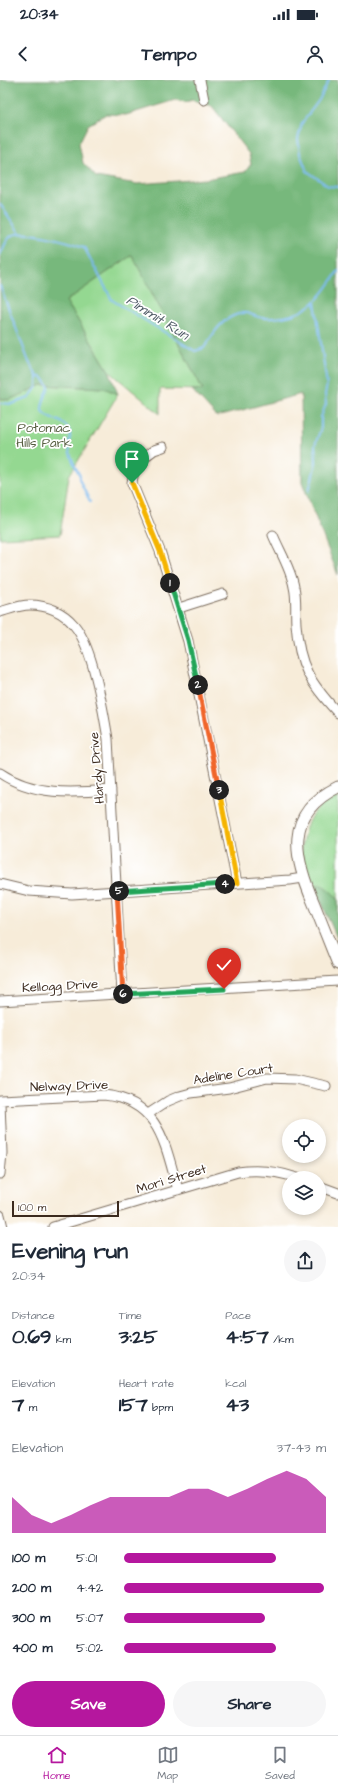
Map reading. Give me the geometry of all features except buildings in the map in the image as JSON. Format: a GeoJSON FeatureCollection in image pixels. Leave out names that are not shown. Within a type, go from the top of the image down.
{"type":"FeatureCollection","features":[{"type":"Feature","properties":{"kind":"main road"},"geometry":{"type":"LineString","coordinates":[[338,787],[312,804],[302,820],[297,841],[297,854],[303,878],[338,964]]}},
{"type":"Feature","properties":{"kind":"street"},"geometry":{"type":"LineString","coordinates":[[200,80],[204,100]]}},
{"type":"Feature","properties":{"kind":"street"},"geometry":{"type":"LineString","coordinates":[[163,447],[154,450],[142,459],[134,470],[132,483],[160,551],[179,608],[192,657],[237,883]]}},
{"type":"Feature","properties":{"kind":"street"},"geometry":{"type":"LineString","coordinates":[[273,535],[291,575],[294,587],[296,636],[303,664],[316,689],[338,713]]}},
{"type":"Feature","properties":{"kind":"street"},"geometry":{"type":"LineString","coordinates":[[179,608],[223,594]]}},
{"type":"Feature","properties":{"kind":"street","name":"Hardy Drive"},"geometry":{"type":"LineString","coordinates":[[0,612],[28,605],[48,608],[67,618],[80,633],[92,665],[104,713],[108,739],[122,994]]}},
{"type":"Feature","properties":{"kind":"street"},"geometry":{"type":"LineString","coordinates":[[0,773],[18,784],[46,792],[60,793],[111,790]]}},
{"type":"Feature","properties":{"kind":"street"},"geometry":{"type":"LineString","coordinates":[[0,884],[48,893],[117,891],[303,878]]}},
{"type":"Feature","properties":{"kind":"street","name":"Kellogg Drive"},"geometry":{"type":"LineString","coordinates":[[0,1001],[338,981]]}},
{"type":"Feature","properties":{"kind":"street","name":"Adeline Court"},"geometry":{"type":"LineString","coordinates":[[148,1114],[168,1101],[180,1096],[229,1088],[267,1078],[295,1080],[326,1086]]}},
{"type":"Feature","properties":{"kind":"street","name":"Nelway Drive"},"geometry":{"type":"LineString","coordinates":[[0,1102],[104,1095],[124,1099],[134,1103],[148,1114],[158,1128],[163,1138],[178,1190]]}},
{"type":"Feature","properties":{"kind":"street"},"geometry":{"type":"LineString","coordinates":[[0,1102],[2,1153],[0,1174]]}},
{"type":"Feature","properties":{"kind":"street","name":"Mori Street"},"geometry":{"type":"LineString","coordinates":[[53,1227],[238,1172],[251,1170],[282,1174]]}},
{"type":"Feature","properties":{"kind":"street"},"geometry":{"type":"LineString","coordinates":[[326,1189],[338,1193]]}},
{"type":"Feature","properties":{"kind":"street"},"geometry":{"type":"LineString","coordinates":[[0,1214],[3,1227]]}},
{"type":"Feature","properties":{"kind":"green space"},"geometry":{"type":"Polygon","coordinates":[[[0,80],[338,80],[338,575],[302,482],[301,394],[217,417],[192,390],[203,390],[132,255],[66,301],[109,371],[118,394],[104,388],[42,385],[9,400],[0,398],[0,80]],[[175,100],[126,115],[106,114],[88,125],[79,143],[83,163],[96,177],[137,184],[206,179],[245,172],[251,164],[249,154],[212,106],[192,100],[186,102],[175,100]]]}},
{"type":"Feature","properties":{"kind":"green space"},"geometry":{"type":"Polygon","coordinates":[[[132,255],[203,390],[160,389],[160,414],[109,371],[66,301],[132,255]]]}},
{"type":"Feature","properties":{"kind":"green space","name":"Potomac Hills Park"},"geometry":{"type":"Polygon","coordinates":[[[42,385],[104,388],[118,394],[69,476],[60,535],[0,538],[0,398],[9,400],[42,385]]]}},
{"type":"Feature","properties":{"kind":"green space"},"geometry":{"type":"Polygon","coordinates":[[[338,796],[338,940],[301,857],[301,849],[306,827],[315,811],[325,803],[338,796]]]}},
{"type":"Feature","properties":{"kind":"green space"},"geometry":{"type":"Polygon","coordinates":[[[322,884],[338,898],[338,940],[314,885],[322,884]]]}},
{"type":"Feature","properties":{"kind":"waterway","name":"Pimmit Run"},"geometry":{"type":"LineString","coordinates":[[329,80],[319,100],[302,123],[298,139],[300,154],[307,171],[328,186],[338,187]]}},
{"type":"Feature","properties":{"kind":"waterway"},"geometry":{"type":"LineString","coordinates":[[0,204],[19,232]]}},
{"type":"Feature","properties":{"kind":"waterway","name":"Pimmit Run"},"geometry":{"type":"LineString","coordinates":[[0,255],[9,238],[16,234],[46,237],[84,247],[112,300],[195,351],[204,348],[214,332],[222,323],[238,314],[245,313],[261,318],[278,318],[290,316],[300,312],[317,300],[338,271]]}},
{"type":"Feature","properties":{"kind":"waterway","name":"Pimmit Run"},"geometry":{"type":"LineString","coordinates":[[0,286],[29,362],[37,376],[37,387],[29,398],[12,404],[0,403]]}},
{"type":"Feature","properties":{"kind":"waterway"},"geometry":{"type":"LineString","coordinates":[[309,491],[316,462],[315,445],[321,428],[321,417],[326,404],[325,394],[327,385],[315,302]]}},
{"type":"Feature","properties":{"kind":"waterway"},"geometry":{"type":"LineString","coordinates":[[37,376],[43,378],[49,387],[43,402],[42,411],[48,416],[63,423],[68,428],[70,433],[69,451],[80,476],[80,481],[90,502]]}},
{"type":"Feature","properties":{"kind":"route"},"geometry":{"type":"LineString","coordinates":[[132,483],[160,551],[188,640],[237,883],[117,891],[122,994],[224,989]]}}]}
